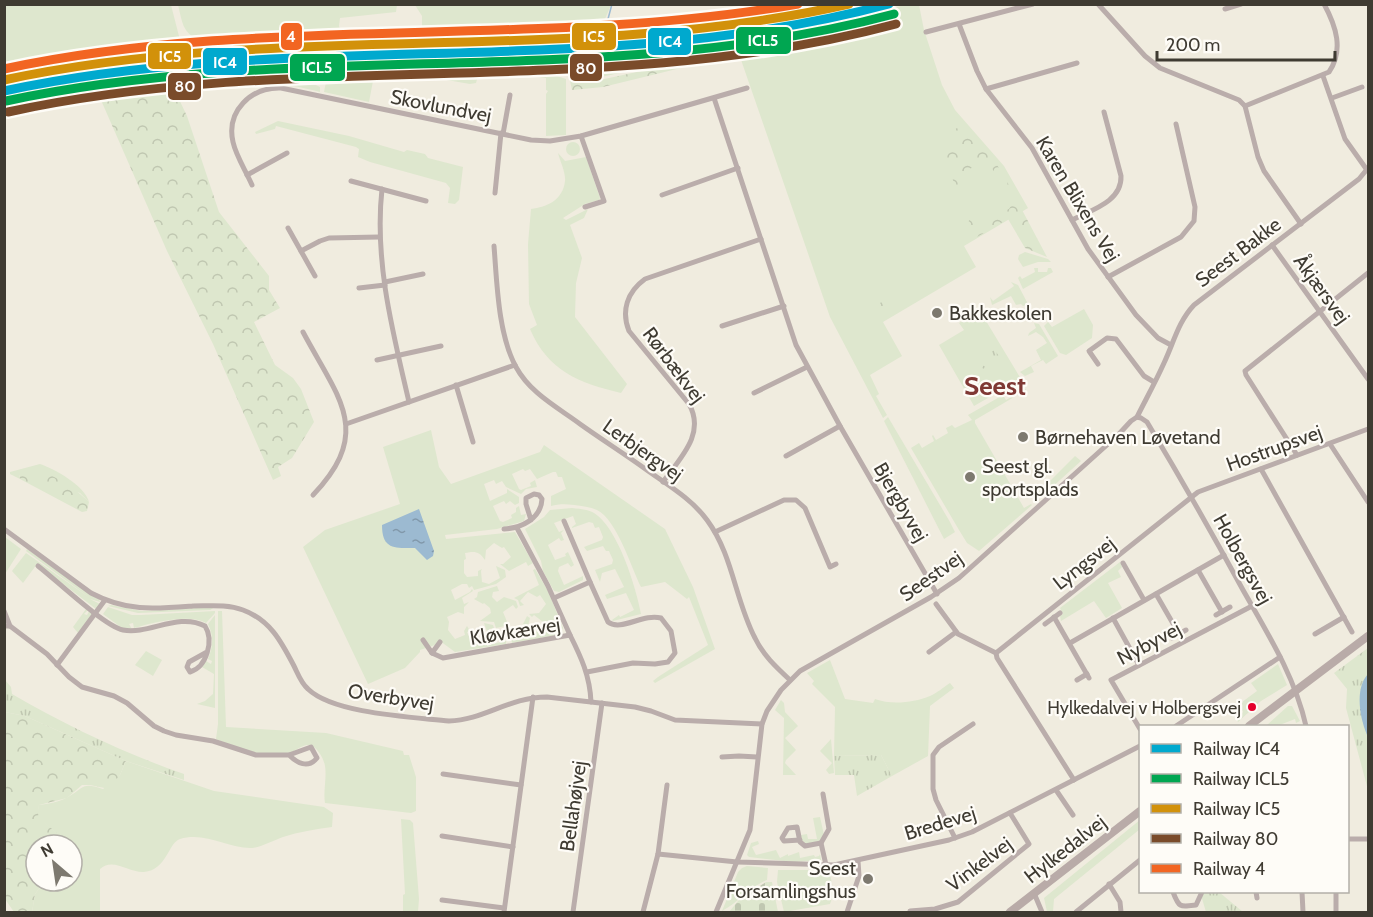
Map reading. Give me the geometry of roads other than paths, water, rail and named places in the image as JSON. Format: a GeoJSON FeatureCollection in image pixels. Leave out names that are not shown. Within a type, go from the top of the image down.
{"type":"FeatureCollection","features":[{"type":"Feature","properties":{"kind":"street"},"geometry":{"type":"LineString","coordinates":[[926,32],[1033,4]]}},
{"type":"Feature","properties":{"kind":"street"},"geometry":{"type":"LineString","coordinates":[[1098,4],[1145,56],[1160,68],[1233,96],[1245,106],[1258,157],[1264,171],[1301,224]]}},
{"type":"Feature","properties":{"kind":"street"},"geometry":{"type":"LineString","coordinates":[[1225,9],[1241,4]]}},
{"type":"Feature","properties":{"kind":"street"},"geometry":{"type":"LineString","coordinates":[[1245,106],[1323,76],[1334,66],[1338,44],[1336,31],[1324,4]]}},
{"type":"Feature","properties":{"kind":"street","name":"Karen Blixens Vej"},"geometry":{"type":"LineString","coordinates":[[959,24],[986,89],[1032,148],[1088,249],[1136,315],[1158,338],[1171,345]]}},
{"type":"Feature","properties":{"kind":"street"},"geometry":{"type":"LineString","coordinates":[[986,89],[1077,63]]}},
{"type":"Feature","properties":{"kind":"street"},"geometry":{"type":"LineString","coordinates":[[1323,76],[1345,139],[1368,169]]}},
{"type":"Feature","properties":{"kind":"street"},"geometry":{"type":"LineString","coordinates":[[1332,98],[1362,87]]}},
{"type":"Feature","properties":{"kind":"street","name":"Skovlundvej"},"geometry":{"type":"LineString","coordinates":[[252,184],[234,147],[233,123],[244,101],[265,89],[281,88],[550,141],[581,136],[747,88]]}},
{"type":"Feature","properties":{"kind":"street","name":"Skovlundvej"},"geometry":{"type":"LineString","coordinates":[[495,193],[502,133],[510,95]]}},
{"type":"Feature","properties":{"kind":"street","name":"Bjergbyvej"},"geometry":{"type":"LineString","coordinates":[[714,98],[796,345],[937,594]]}},
{"type":"Feature","properties":{"kind":"street"},"geometry":{"type":"LineString","coordinates":[[1072,220],[1111,199],[1120,185],[1121,176],[1104,112]]}},
{"type":"Feature","properties":{"kind":"street"},"geometry":{"type":"LineString","coordinates":[[1108,277],[1181,237],[1194,221],[1195,207],[1176,124]]}},
{"type":"Feature","properties":{"kind":"street"},"geometry":{"type":"LineString","coordinates":[[581,136],[604,201],[585,207]]}},
{"type":"Feature","properties":{"kind":"street"},"geometry":{"type":"LineString","coordinates":[[248,175],[287,153]]}},
{"type":"Feature","properties":{"kind":"street"},"geometry":{"type":"LineString","coordinates":[[662,195],[738,168]]}},
{"type":"Feature","properties":{"kind":"street","name":"Seest Bakke"},"geometry":{"type":"LineString","coordinates":[[1137,417],[1180,323],[1194,305],[1359,179],[1368,169]]}},
{"type":"Feature","properties":{"kind":"street"},"geometry":{"type":"LineString","coordinates":[[351,181],[426,201]]}},
{"type":"Feature","properties":{"kind":"street"},"geometry":{"type":"LineString","coordinates":[[382,189],[379,237],[398,356],[409,402]]}},
{"type":"Feature","properties":{"kind":"street"},"geometry":{"type":"LineString","coordinates":[[288,228],[315,276]]}},
{"type":"Feature","properties":{"kind":"street"},"geometry":{"type":"LineString","coordinates":[[301,251],[329,238],[379,237]]}},
{"type":"Feature","properties":{"kind":"street","name":"Rørbækvej"},"geometry":{"type":"LineString","coordinates":[[663,482],[692,440],[696,429],[695,417],[689,404],[629,331],[625,317],[627,302],[634,289],[651,276],[761,239]]}},
{"type":"Feature","properties":{"kind":"street","name":"Åkjærsvej"},"geometry":{"type":"LineString","coordinates":[[1272,245],[1368,380]]}},
{"type":"Feature","properties":{"kind":"street","name":"Lerbjergvej"},"geometry":{"type":"LineString","coordinates":[[494,246],[499,306],[515,365],[531,387],[542,397],[692,504],[715,532],[723,546],[755,638],[771,662],[790,680]]}},
{"type":"Feature","properties":{"kind":"street"},"geometry":{"type":"LineString","coordinates":[[1297,456],[1245,371],[1368,273]]}},
{"type":"Feature","properties":{"kind":"street"},"geometry":{"type":"LineString","coordinates":[[359,288],[423,274]]}},
{"type":"Feature","properties":{"kind":"street"},"geometry":{"type":"LineString","coordinates":[[722,326],[784,306]]}},
{"type":"Feature","properties":{"kind":"street"},"geometry":{"type":"LineString","coordinates":[[303,332],[343,406],[346,424],[346,437],[339,462],[333,473],[313,495]]}},
{"type":"Feature","properties":{"kind":"street"},"geometry":{"type":"LineString","coordinates":[[1098,364],[1089,351],[1107,339],[1116,339],[1144,376],[1154,382]]}},
{"type":"Feature","properties":{"kind":"street"},"geometry":{"type":"LineString","coordinates":[[377,360],[441,346]]}},
{"type":"Feature","properties":{"kind":"street"},"geometry":{"type":"LineString","coordinates":[[346,424],[515,365]]}},
{"type":"Feature","properties":{"kind":"street"},"geometry":{"type":"LineString","coordinates":[[754,393],[807,367]]}},
{"type":"Feature","properties":{"kind":"street"},"geometry":{"type":"LineString","coordinates":[[456,385],[474,442]]}},
{"type":"Feature","properties":{"kind":"street","name":"Holbergsvej"},"geometry":{"type":"LineString","coordinates":[[1137,417],[1147,422],[1280,657],[1296,690],[1306,725]]}},
{"type":"Feature","properties":{"kind":"street","name":"Seestvej"},"geometry":{"type":"LineString","coordinates":[[716,912],[750,830],[762,724],[774,700],[790,680],[937,594],[975,564],[1137,417]]}},
{"type":"Feature","properties":{"kind":"street"},"geometry":{"type":"LineString","coordinates":[[786,456],[840,426]]}},
{"type":"Feature","properties":{"kind":"street","name":"Hostrupsvej"},"geometry":{"type":"LineString","coordinates":[[1191,497],[1198,492],[1368,429]]}},
{"type":"Feature","properties":{"kind":"street"},"geometry":{"type":"LineString","coordinates":[[1330,444],[1368,502]]}},
{"type":"Feature","properties":{"kind":"street"},"geometry":{"type":"LineString","coordinates":[[1262,469],[1352,632]]}},
{"type":"Feature","properties":{"kind":"street"},"geometry":{"type":"LineString","coordinates":[[504,530],[517,528],[531,520],[542,505],[539,495],[534,494],[526,498],[531,520]]}},
{"type":"Feature","properties":{"kind":"street","name":"Lyngsvej"},"geometry":{"type":"LineString","coordinates":[[996,653],[1191,497]]}},
{"type":"Feature","properties":{"kind":"street"},"geometry":{"type":"LineString","coordinates":[[715,532],[784,500],[796,500],[805,508],[831,567],[836,564]]}},
{"type":"Feature","properties":{"kind":"street"},"geometry":{"type":"LineString","coordinates":[[564,521],[608,622],[613,626],[618,626],[643,618],[661,618],[671,631],[675,653],[668,662],[633,663],[587,672]]}},
{"type":"Feature","properties":{"kind":"street"},"geometry":{"type":"LineString","coordinates":[[517,528],[554,598],[570,635]]}},
{"type":"Feature","properties":{"kind":"street","name":"Overbyvej"},"geometry":{"type":"LineString","coordinates":[[4,530],[105,600],[132,608],[217,605],[250,613],[277,635],[308,690],[338,704],[367,712],[448,721],[462,720],[517,700],[533,697],[635,706],[675,720],[762,724]]}},
{"type":"Feature","properties":{"kind":"street"},"geometry":{"type":"LineString","coordinates":[[1070,643],[1224,555]]}},
{"type":"Feature","properties":{"kind":"street"},"geometry":{"type":"LineString","coordinates":[[1124,563],[1144,600]]}},
{"type":"Feature","properties":{"kind":"street"},"geometry":{"type":"LineString","coordinates":[[38,566],[96,613],[121,630],[177,622],[199,623],[205,626],[210,637],[207,652]]}},
{"type":"Feature","properties":{"kind":"street"},"geometry":{"type":"LineString","coordinates":[[1120,573],[1127,569]]}},
{"type":"Feature","properties":{"kind":"street"},"geometry":{"type":"LineString","coordinates":[[1198,570],[1219,613],[1230,607]]}},
{"type":"Feature","properties":{"kind":"street"},"geometry":{"type":"LineString","coordinates":[[554,598],[590,582]]}},
{"type":"Feature","properties":{"kind":"street"},"geometry":{"type":"LineString","coordinates":[[1156,594],[1179,634]]}},
{"type":"Feature","properties":{"kind":"street"},"geometry":{"type":"LineString","coordinates":[[57,665],[105,600]]}},
{"type":"Feature","properties":{"kind":"street"},"geometry":{"type":"LineString","coordinates":[[936,604],[956,632],[996,653],[1074,780]]}},
{"type":"Feature","properties":{"kind":"street","name":"Nybyvej"},"geometry":{"type":"LineString","coordinates":[[1139,727],[1111,680],[1252,606]]}},
{"type":"Feature","properties":{"kind":"street"},"geometry":{"type":"LineString","coordinates":[[4,611],[7,626],[47,654],[82,687],[114,696],[128,703],[154,726],[176,735],[213,741],[248,754],[289,755],[311,747],[316,758],[312,763],[307,764],[300,763],[289,755]]}},
{"type":"Feature","properties":{"kind":"street"},"geometry":{"type":"LineString","coordinates":[[1045,624],[1060,613]]}},
{"type":"Feature","properties":{"kind":"street"},"geometry":{"type":"LineString","coordinates":[[1054,617],[1088,676],[1077,680]]}},
{"type":"Feature","properties":{"kind":"street"},"geometry":{"type":"LineString","coordinates":[[1315,634],[1344,617]]}},
{"type":"Feature","properties":{"kind":"street"},"geometry":{"type":"LineString","coordinates":[[1113,618],[1139,665]]}},
{"type":"Feature","properties":{"kind":"street"},"geometry":{"type":"LineString","coordinates":[[1172,638],[1186,630]]}},
{"type":"Feature","properties":{"kind":"street"},"geometry":{"type":"LineString","coordinates":[[929,652],[956,632]]}},
{"type":"Feature","properties":{"kind":"street","name":"Kløvkærvej"},"geometry":{"type":"LineString","coordinates":[[432,653],[443,657],[570,635],[587,672],[591,702]]}},
{"type":"Feature","properties":{"kind":"street"},"geometry":{"type":"LineString","coordinates":[[1250,725],[1368,636]]}},
{"type":"Feature","properties":{"kind":"street"},"geometry":{"type":"LineString","coordinates":[[423,640],[432,653],[440,642]]}},
{"type":"Feature","properties":{"kind":"street"},"geometry":{"type":"LineString","coordinates":[[1178,725],[1280,657]]}},
{"type":"Feature","properties":{"kind":"street"},"geometry":{"type":"LineString","coordinates":[[442,900],[504,910],[533,697]]}},
{"type":"Feature","properties":{"kind":"street","name":"Bellahøjvej"},"geometry":{"type":"LineString","coordinates":[[573,912],[602,703]]}},
{"type":"Feature","properties":{"kind":"street"},"geometry":{"type":"LineString","coordinates":[[955,838],[936,801],[933,789],[933,755],[939,747],[973,724]]}},
{"type":"Feature","properties":{"kind":"street","name":"Bredevej"},"geometry":{"type":"LineString","coordinates":[[658,854],[736,862],[826,865],[858,861],[955,838],[1010,813],[1139,747]]}},
{"type":"Feature","properties":{"kind":"street"},"geometry":{"type":"LineString","coordinates":[[722,758],[757,757]]}},
{"type":"Feature","properties":{"kind":"street"},"geometry":{"type":"LineString","coordinates":[[443,774],[521,785]]}},
{"type":"Feature","properties":{"kind":"street"},"geometry":{"type":"LineString","coordinates":[[643,912],[658,854],[667,785]]}},
{"type":"Feature","properties":{"kind":"street"},"geometry":{"type":"LineString","coordinates":[[1056,790],[1073,815]]}},
{"type":"Feature","properties":{"kind":"street"},"geometry":{"type":"LineString","coordinates":[[824,794],[829,829],[821,843],[826,865]]}},
{"type":"Feature","properties":{"kind":"street","name":"Hylkedalvej"},"geometry":{"type":"LineString","coordinates":[[1010,912],[1139,812]]}},
{"type":"Feature","properties":{"kind":"street","name":"Vinkelvej"},"geometry":{"type":"LineString","coordinates":[[910,910],[935,909],[958,903],[1029,844],[1010,813]]}},
{"type":"Feature","properties":{"kind":"street"},"geometry":{"type":"LineString","coordinates":[[442,836],[513,847]]}},
{"type":"Feature","properties":{"kind":"street"},"geometry":{"type":"LineString","coordinates":[[1349,839],[1368,839]]}},
{"type":"Feature","properties":{"kind":"street"},"geometry":{"type":"LineString","coordinates":[[800,840],[805,846],[821,843]]}},
{"type":"Feature","properties":{"kind":"street"},"geometry":{"type":"LineString","coordinates":[[847,912],[859,876],[858,861]]}},
{"type":"Feature","properties":{"kind":"street"},"geometry":{"type":"LineString","coordinates":[[1076,912],[1139,861]]}},
{"type":"Feature","properties":{"kind":"street"},"geometry":{"type":"LineString","coordinates":[[1109,884],[1120,902],[1121,912]]}},
{"type":"Feature","properties":{"kind":"street"},"geometry":{"type":"LineString","coordinates":[[1034,893],[1042,912]]}},
{"type":"Feature","properties":{"kind":"street"},"geometry":{"type":"LineString","coordinates":[[1174,893],[1176,900],[1183,907],[1196,904],[1201,893]]}},
{"type":"Feature","properties":{"kind":"street"},"geometry":{"type":"LineString","coordinates":[[1302,893],[1303,912]]}},
{"type":"Feature","properties":{"kind":"street"},"geometry":{"type":"LineString","coordinates":[[1336,893],[1336,912]]}},
{"type":"Feature","properties":{"kind":"water"},"geometry":{"type":"Polygon","coordinates":[[[419,509],[434,551],[433,556],[427,560],[415,548],[391,546],[384,539],[383,533],[382,525],[419,509]]]}},
{"type":"Feature","properties":{"kind":"water"},"geometry":{"type":"Polygon","coordinates":[[[1368,674],[1368,737],[1361,714],[1360,696],[1368,674]]]}},
{"type":"Feature","properties":{"kind":"waterway"},"geometry":{"type":"LineString","coordinates":[[608,19],[612,4]]}},
{"type":"Feature","properties":{"kind":"rail line","name":"4"},"geometry":{"type":"LineString","coordinates":[[4,69],[102,52],[201,42],[301,36],[600,26],[699,18],[798,4]]}},
{"type":"Feature","properties":{"kind":"rail line","name":"IC5"},"geometry":{"type":"LineString","coordinates":[[4,80],[109,62],[214,52],[639,34],[744,23],[849,4]]}},
{"type":"Feature","properties":{"kind":"rail line","name":"IC4"},"geometry":{"type":"LineString","coordinates":[[4,91],[114,72],[225,62],[559,49],[670,42],[780,28],[889,4]]}},
{"type":"Feature","properties":{"kind":"rail line","name":"ICL5"},"geometry":{"type":"LineString","coordinates":[[6,101],[116,82],[227,72],[563,59],[674,52],[785,38],[894,14]]}},
{"type":"Feature","properties":{"kind":"rail line","name":"80"},"geometry":{"type":"LineString","coordinates":[[8,112],[118,93],[230,82],[565,69],[676,62],[787,48],[896,24]]}},
{"type":"Feature","properties":{"kind":"place","name":"Bakkeskolen"},"geometry":{"type":"Point","coordinates":[937,313]}},
{"type":"Feature","properties":{"kind":"place","name":"Børnehaven Løvetand"},"geometry":{"type":"Point","coordinates":[1023,437]}},
{"type":"Feature","properties":{"kind":"place","name":"Seest gl. sportsplads"},"geometry":{"type":"Point","coordinates":[970,477]}},
{"type":"Feature","properties":{"kind":"place","name":"Hylkedalvej v Holbergsvej"},"geometry":{"type":"Point","coordinates":[1252,707]}},
{"type":"Feature","properties":{"kind":"place","name":"Seest Forsamlingshus"},"geometry":{"type":"Point","coordinates":[868,879]}},
{"type":"Feature","properties":{"kind":"district","name":"Seest"},"geometry":{"type":"Point","coordinates":[995,386]}}]}
